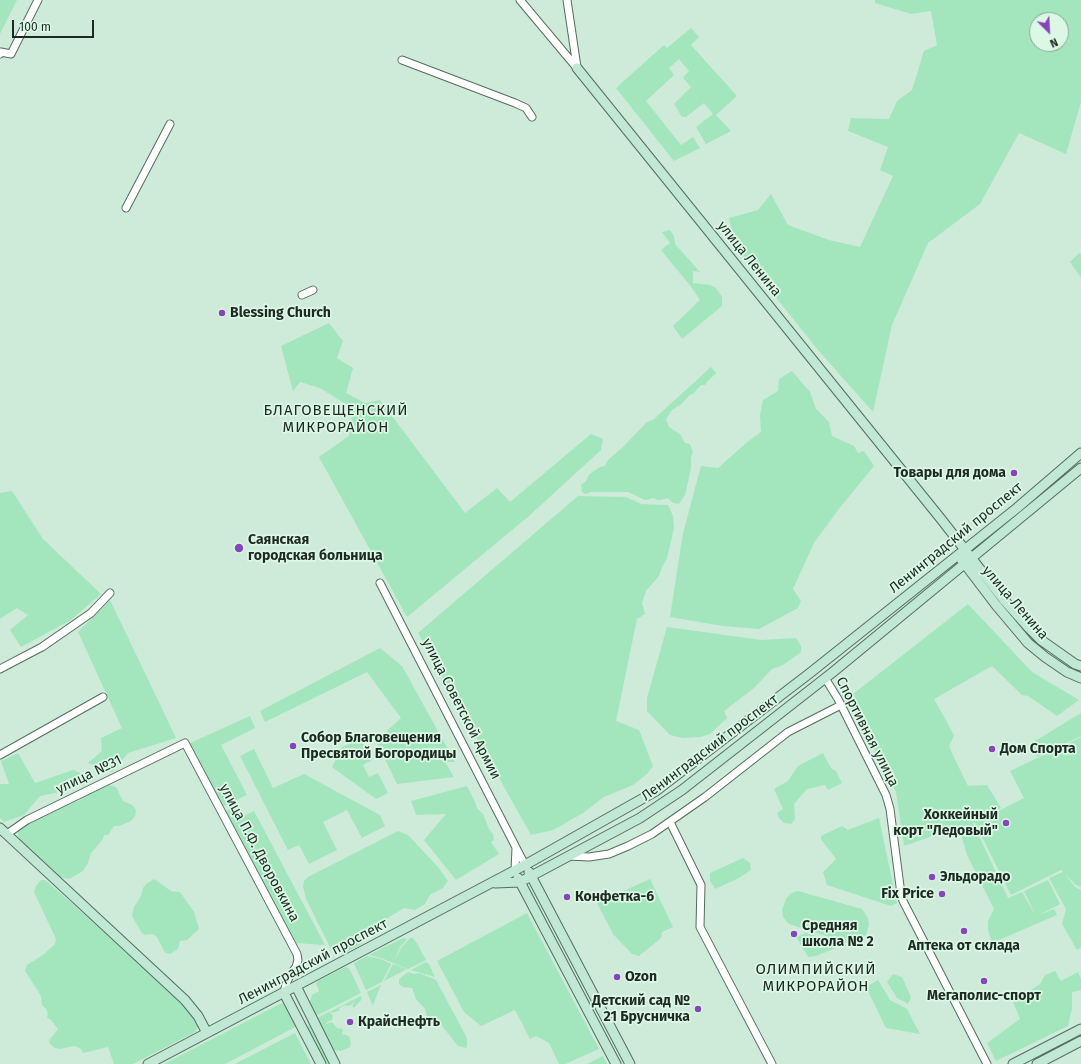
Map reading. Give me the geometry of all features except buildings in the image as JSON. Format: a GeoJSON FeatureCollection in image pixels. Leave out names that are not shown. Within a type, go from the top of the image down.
{"type":"FeatureCollection","features":[{"type":"Feature","properties":{"kind":"main road","name":"улица Ленина"},"geometry":{"type":"LineString","coordinates":[[577,68],[955,536],[962,552],[996,605],[1028,642],[1045,657],[1071,674],[1081,678]]}},
{"type":"Feature","properties":{"kind":"main road","name":"Ленинградский проспект"},"geometry":{"type":"LineString","coordinates":[[148,1064],[514,871],[656,791],[824,662],[962,552],[1081,453]]}},
{"type":"Feature","properties":{"kind":"main road","name":"Ленинградский проспект"},"geometry":{"type":"LineString","coordinates":[[490,883],[520,882],[640,818],[682,790],[833,672],[1077,471],[1067,466]]}},
{"type":"Feature","properties":{"kind":"main road","name":"улица Ленина"},"geometry":{"type":"LineString","coordinates":[[968,561],[1041,640],[1078,665],[1071,674]]}},
{"type":"Feature","properties":{"kind":"main road"},"geometry":{"type":"LineString","coordinates":[[824,662],[833,672]]}},
{"type":"Feature","properties":{"kind":"main road"},"geometry":{"type":"LineString","coordinates":[[3,831],[185,1000],[198,1016],[207,1033]]}},
{"type":"Feature","properties":{"kind":"main road","name":"улица Советской Армии"},"geometry":{"type":"LineString","coordinates":[[525,865],[630,1064]]}},
{"type":"Feature","properties":{"kind":"main road"},"geometry":{"type":"LineString","coordinates":[[514,871],[616,1064]]}},
{"type":"Feature","properties":{"kind":"main road"},"geometry":{"type":"LineString","coordinates":[[296,986],[335,1064]]}},
{"type":"Feature","properties":{"kind":"main road"},"geometry":{"type":"LineString","coordinates":[[284,992],[321,1064]]}},
{"type":"Feature","properties":{"kind":"main road"},"geometry":{"type":"LineString","coordinates":[[1013,1064],[1081,1029]]}},
{"type":"Feature","properties":{"kind":"main road"},"geometry":{"type":"LineString","coordinates":[[602,1038],[613,1032]]}},
{"type":"Feature","properties":{"kind":"main road"},"geometry":{"type":"LineString","coordinates":[[1037,1064],[1081,1041]]}},
{"type":"Feature","properties":{"kind":"street"},"geometry":{"type":"LineString","coordinates":[[0,54],[1,52],[11,54],[38,0]]}},
{"type":"Feature","properties":{"kind":"street","name":"улица Ленина"},"geometry":{"type":"LineString","coordinates":[[520,0],[577,68]]}},
{"type":"Feature","properties":{"kind":"street"},"geometry":{"type":"LineString","coordinates":[[567,0],[577,68]]}},
{"type":"Feature","properties":{"kind":"street"},"geometry":{"type":"LineString","coordinates":[[402,60],[515,102],[526,108],[532,117]]}},
{"type":"Feature","properties":{"kind":"street"},"geometry":{"type":"LineString","coordinates":[[126,208],[170,124]]}},
{"type":"Feature","properties":{"kind":"street"},"geometry":{"type":"LineString","coordinates":[[302,295],[313,290]]}},
{"type":"Feature","properties":{"kind":"street","name":"улица Советской Армии"},"geometry":{"type":"LineString","coordinates":[[380,584],[525,865]]}},
{"type":"Feature","properties":{"kind":"street"},"geometry":{"type":"LineString","coordinates":[[0,669],[42,647],[79,622],[91,613],[110,593]]}},
{"type":"Feature","properties":{"kind":"street","name":"Спортивная улица"},"geometry":{"type":"LineString","coordinates":[[825,678],[841,705],[886,795],[890,809],[903,901],[987,1064]]}},
{"type":"Feature","properties":{"kind":"street"},"geometry":{"type":"LineString","coordinates":[[0,755],[103,697]]}},
{"type":"Feature","properties":{"kind":"street"},"geometry":{"type":"LineString","coordinates":[[568,856],[589,857],[609,854],[634,843],[670,822],[706,797],[788,732],[841,705]]}},
{"type":"Feature","properties":{"kind":"street","name":"улица №31"},"geometry":{"type":"LineString","coordinates":[[3,831],[184,743]]}},
{"type":"Feature","properties":{"kind":"street","name":"улица П.Ф. Дворовкина"},"geometry":{"type":"LineString","coordinates":[[184,743],[297,954],[298,960],[296,967],[290,975],[284,992]]}},
{"type":"Feature","properties":{"kind":"street"},"geometry":{"type":"LineString","coordinates":[[670,822],[701,885],[700,927],[772,1064]]}},
{"type":"Feature","properties":{"kind":"street"},"geometry":{"type":"LineString","coordinates":[[514,871],[516,848]]}},
{"type":"Feature","properties":{"kind":"street"},"geometry":{"type":"LineString","coordinates":[[290,975],[296,986]]}},
{"type":"Feature","properties":{"kind":"green space"},"geometry":{"type":"Polygon","coordinates":[[[0,0],[17,0],[0,34],[0,0]]]}},
{"type":"Feature","properties":{"kind":"green space"},"geometry":{"type":"Polygon","coordinates":[[[875,0],[1081,0],[1081,102],[1066,154],[1019,133],[980,204],[928,243],[892,325],[873,412],[818,350],[735,246],[729,218],[758,210],[771,194],[788,225],[829,240],[860,247],[893,176],[880,170],[888,147],[848,131],[851,118],[889,119],[897,101],[912,90],[924,51],[937,45],[931,11],[911,14],[875,3],[875,0]]]}},
{"type":"Feature","properties":{"kind":"green space"},"geometry":{"type":"Polygon","coordinates":[[[691,28],[699,37],[691,45],[737,96],[716,115],[731,131],[706,144],[696,127],[713,114],[704,103],[686,117],[682,117],[674,104],[691,87],[683,78],[689,71],[679,59],[669,68],[674,75],[646,101],[681,145],[693,137],[700,148],[674,161],[616,88],[664,45],[667,48],[691,28]]]}},
{"type":"Feature","properties":{"kind":"green space"},"geometry":{"type":"Polygon","coordinates":[[[670,230],[674,236],[675,244],[700,272],[693,271],[693,283],[710,285],[716,288],[722,297],[722,306],[682,339],[673,326],[700,300],[661,250],[670,243],[662,232],[670,230]]]}},
{"type":"Feature","properties":{"kind":"green space"},"geometry":{"type":"Polygon","coordinates":[[[1079,253],[1081,254],[1081,278],[1070,262],[1079,253]]]}},
{"type":"Feature","properties":{"kind":"green space"},"geometry":{"type":"Polygon","coordinates":[[[329,323],[343,341],[337,358],[353,368],[346,393],[365,403],[380,400],[465,513],[497,488],[510,502],[591,434],[603,439],[601,450],[529,516],[407,617],[319,457],[349,436],[353,409],[320,388],[300,382],[293,391],[281,346],[329,323]]]}},
{"type":"Feature","properties":{"kind":"green space"},"geometry":{"type":"Polygon","coordinates":[[[711,367],[716,373],[705,385],[699,387],[693,394],[672,410],[666,419],[669,427],[680,434],[685,443],[690,444],[693,452],[685,495],[679,504],[673,503],[668,498],[660,500],[654,498],[645,500],[628,492],[591,492],[586,494],[582,492],[581,485],[587,480],[591,473],[600,467],[605,466],[608,460],[646,423],[654,419],[711,367]]]}},
{"type":"Feature","properties":{"kind":"green space"},"geometry":{"type":"Polygon","coordinates":[[[792,371],[810,392],[816,409],[829,422],[832,436],[854,446],[858,453],[864,451],[874,466],[838,510],[814,543],[793,589],[801,601],[798,608],[759,629],[723,626],[670,617],[683,533],[701,466],[718,468],[761,432],[760,416],[763,400],[778,391],[779,379],[792,371]]]}},
{"type":"Feature","properties":{"kind":"green space"},"geometry":{"type":"Polygon","coordinates":[[[12,491],[43,539],[101,594],[71,620],[21,647],[10,630],[28,615],[17,608],[0,619],[0,493],[12,491]]]}},
{"type":"Feature","properties":{"kind":"green space"},"geometry":{"type":"Polygon","coordinates":[[[578,496],[626,497],[641,504],[668,505],[673,516],[674,528],[667,558],[659,576],[646,591],[642,603],[645,614],[637,619],[616,721],[639,730],[653,766],[647,774],[633,785],[604,797],[583,813],[553,830],[531,835],[418,633],[578,496]]]}},
{"type":"Feature","properties":{"kind":"green space"},"geometry":{"type":"Polygon","coordinates":[[[110,600],[176,738],[128,753],[112,772],[88,763],[102,751],[101,738],[122,728],[78,632],[110,600]]]}},
{"type":"Feature","properties":{"kind":"green space"},"geometry":{"type":"Polygon","coordinates":[[[968,604],[1032,672],[1079,700],[1057,716],[1028,696],[1022,695],[992,666],[934,699],[954,735],[949,747],[968,786],[987,785],[1001,808],[977,822],[1024,798],[1010,771],[1081,737],[1081,887],[1076,885],[1065,874],[1075,887],[1081,890],[1081,947],[1077,950],[1062,924],[1066,909],[1049,878],[1063,872],[1061,869],[1011,895],[975,823],[973,823],[1008,898],[1022,892],[1036,916],[1024,891],[1048,880],[1060,904],[1039,915],[1054,909],[1057,915],[992,943],[988,930],[988,921],[994,909],[967,855],[959,827],[904,846],[896,792],[848,698],[968,604]]]}},
{"type":"Feature","properties":{"kind":"green space"},"geometry":{"type":"Polygon","coordinates":[[[667,627],[761,640],[796,638],[801,646],[801,652],[783,665],[772,669],[754,688],[724,711],[727,718],[710,734],[700,737],[683,738],[670,735],[647,711],[647,698],[667,627]]]}},
{"type":"Feature","properties":{"kind":"green space"},"geometry":{"type":"Polygon","coordinates":[[[380,648],[402,666],[455,762],[445,762],[454,777],[397,784],[376,741],[401,718],[367,672],[265,722],[260,711],[380,648]]]}},
{"type":"Feature","properties":{"kind":"green space"},"geometry":{"type":"Polygon","coordinates":[[[1081,713],[1081,736],[1037,757],[1030,744],[1081,713]]]}},
{"type":"Feature","properties":{"kind":"green space"},"geometry":{"type":"Polygon","coordinates":[[[250,716],[255,728],[221,745],[247,795],[221,807],[188,744],[250,716]]]}},
{"type":"Feature","properties":{"kind":"green space"},"geometry":{"type":"Polygon","coordinates":[[[361,739],[372,760],[363,765],[369,777],[378,773],[388,793],[376,799],[332,767],[342,747],[361,739]]]}},
{"type":"Feature","properties":{"kind":"green space"},"geometry":{"type":"Polygon","coordinates":[[[254,749],[273,788],[304,774],[380,815],[385,826],[362,838],[347,810],[323,822],[337,850],[309,864],[299,845],[288,850],[240,756],[254,749]]]}},
{"type":"Feature","properties":{"kind":"green space"},"geometry":{"type":"Polygon","coordinates":[[[18,753],[35,783],[73,770],[93,778],[70,790],[40,796],[24,815],[4,822],[0,818],[0,784],[9,784],[1,761],[18,753]]]}},
{"type":"Feature","properties":{"kind":"green space"},"geometry":{"type":"Polygon","coordinates":[[[823,753],[831,768],[836,771],[842,783],[828,790],[825,785],[807,789],[794,804],[795,819],[791,824],[784,823],[779,818],[777,813],[783,809],[774,789],[788,781],[798,766],[823,753]]]}},
{"type":"Feature","properties":{"kind":"green space"},"geometry":{"type":"Polygon","coordinates":[[[105,784],[116,787],[123,801],[132,805],[136,810],[135,816],[131,821],[119,826],[114,826],[108,835],[104,835],[103,839],[91,853],[88,863],[83,871],[69,879],[61,877],[19,839],[18,833],[21,827],[82,799],[90,791],[105,784]]]}},
{"type":"Feature","properties":{"kind":"green space"},"geometry":{"type":"Polygon","coordinates":[[[467,786],[477,808],[483,814],[489,829],[493,834],[494,840],[491,842],[499,854],[456,880],[424,840],[446,814],[416,815],[411,801],[467,786]]]}},
{"type":"Feature","properties":{"kind":"green space"},"geometry":{"type":"Polygon","coordinates":[[[236,806],[242,817],[254,811],[325,945],[296,943],[226,811],[236,806]]]}},
{"type":"Feature","properties":{"kind":"green space"},"geometry":{"type":"Polygon","coordinates":[[[879,818],[897,903],[891,906],[827,885],[823,872],[836,859],[821,839],[821,836],[842,826],[848,830],[879,818]]]}},
{"type":"Feature","properties":{"kind":"green space"},"geometry":{"type":"Polygon","coordinates":[[[398,831],[408,835],[438,867],[448,881],[443,888],[430,895],[425,904],[415,910],[404,908],[378,924],[360,945],[342,954],[331,951],[306,899],[303,886],[304,881],[308,877],[398,831]]]}},
{"type":"Feature","properties":{"kind":"green space"},"geometry":{"type":"Polygon","coordinates":[[[743,858],[750,863],[751,870],[739,878],[715,889],[710,881],[710,873],[743,858]]]}},
{"type":"Feature","properties":{"kind":"green space"},"geometry":{"type":"Polygon","coordinates":[[[154,879],[171,891],[180,892],[194,912],[199,929],[187,940],[180,941],[178,949],[170,954],[164,951],[157,937],[152,934],[145,935],[142,933],[132,916],[134,907],[141,896],[143,888],[154,879]]]}},
{"type":"Feature","properties":{"kind":"green space"},"geometry":{"type":"Polygon","coordinates":[[[650,879],[673,927],[662,932],[661,938],[639,956],[632,954],[613,934],[597,903],[650,879]]]}},
{"type":"Feature","properties":{"kind":"green space"},"geometry":{"type":"Polygon","coordinates":[[[41,880],[45,880],[51,885],[148,971],[188,1009],[197,1023],[198,1027],[195,1032],[133,1064],[114,1064],[108,1047],[83,1053],[80,1048],[74,1046],[60,1049],[55,1048],[49,1043],[50,1039],[58,1029],[51,1020],[47,1018],[48,1014],[42,1005],[41,996],[25,971],[27,965],[43,955],[55,944],[56,939],[34,892],[36,886],[41,880]]]}},
{"type":"Feature","properties":{"kind":"green space"},"geometry":{"type":"Polygon","coordinates":[[[798,891],[862,909],[868,918],[869,925],[866,935],[858,942],[848,943],[789,924],[783,917],[782,910],[786,899],[791,893],[798,891]]]}},
{"type":"Feature","properties":{"kind":"green space"},"geometry":{"type":"Polygon","coordinates":[[[527,913],[599,1049],[565,1064],[559,1064],[549,1043],[536,1036],[530,1039],[515,1010],[481,1026],[464,1012],[437,961],[527,913]]]}},
{"type":"Feature","properties":{"kind":"green space"},"geometry":{"type":"Polygon","coordinates":[[[806,933],[833,941],[836,948],[816,956],[808,957],[796,937],[806,933]]]}},
{"type":"Feature","properties":{"kind":"green space"},"geometry":{"type":"Polygon","coordinates":[[[403,938],[407,939],[400,947],[393,963],[369,955],[403,938]]]}},
{"type":"Feature","properties":{"kind":"green space"},"geometry":{"type":"Polygon","coordinates":[[[410,938],[413,938],[426,960],[408,969],[393,963],[401,948],[410,938]]]}},
{"type":"Feature","properties":{"kind":"green space"},"geometry":{"type":"Polygon","coordinates":[[[367,956],[381,959],[391,964],[382,982],[366,990],[354,963],[367,956]]]}},
{"type":"Feature","properties":{"kind":"green space"},"geometry":{"type":"Polygon","coordinates":[[[426,962],[429,964],[435,977],[411,970],[426,962]]]}},
{"type":"Feature","properties":{"kind":"green space"},"geometry":{"type":"Polygon","coordinates":[[[393,964],[407,969],[384,981],[393,964]]]}},
{"type":"Feature","properties":{"kind":"green space"},"geometry":{"type":"Polygon","coordinates":[[[347,967],[350,970],[361,993],[314,1017],[309,1006],[312,995],[319,991],[316,983],[347,967]]]}},
{"type":"Feature","properties":{"kind":"green space"},"geometry":{"type":"Polygon","coordinates":[[[1055,971],[1061,981],[1078,972],[1081,979],[1081,990],[1072,992],[1072,1008],[1068,1026],[996,1061],[987,1043],[1020,1019],[1013,1002],[1040,984],[1045,975],[1055,971]]]}},
{"type":"Feature","properties":{"kind":"green space"},"geometry":{"type":"Polygon","coordinates":[[[408,972],[414,974],[419,973],[436,980],[467,1038],[467,1048],[458,1046],[439,1022],[433,1023],[427,1017],[425,1009],[416,999],[412,988],[403,987],[399,984],[399,979],[408,972]]]}},
{"type":"Feature","properties":{"kind":"green space"},"geometry":{"type":"Polygon","coordinates":[[[893,974],[902,977],[911,997],[908,1004],[897,998],[887,982],[893,974]]]}},
{"type":"Feature","properties":{"kind":"green space"},"geometry":{"type":"Polygon","coordinates":[[[878,980],[890,1000],[907,1009],[920,1034],[886,1028],[866,987],[878,980]]]}},
{"type":"Feature","properties":{"kind":"green space"},"geometry":{"type":"Polygon","coordinates":[[[381,985],[373,1005],[367,992],[381,985]]]}},
{"type":"Feature","properties":{"kind":"green space"},"geometry":{"type":"Polygon","coordinates":[[[361,996],[362,999],[354,1008],[352,1006],[355,1000],[351,1005],[345,1005],[334,1013],[330,1012],[333,1015],[332,1020],[326,1024],[332,1022],[338,1029],[341,1028],[343,1030],[342,1034],[349,1036],[351,1043],[350,1047],[341,1051],[334,1050],[315,1019],[361,996]]]}},
{"type":"Feature","properties":{"kind":"green space"},"geometry":{"type":"Polygon","coordinates":[[[280,1004],[287,1004],[299,1025],[225,1064],[164,1064],[280,1004]]]}},
{"type":"Feature","properties":{"kind":"green space"},"geometry":{"type":"Polygon","coordinates":[[[309,1025],[331,1064],[325,1064],[307,1027],[309,1025]]]}},
{"type":"Feature","properties":{"kind":"green space"},"geometry":{"type":"Polygon","coordinates":[[[295,1033],[311,1064],[235,1064],[295,1033]]]}},
{"type":"Feature","properties":{"kind":"green space"},"geometry":{"type":"Polygon","coordinates":[[[603,1056],[607,1064],[587,1064],[603,1056]]]}},
{"type":"Feature","properties":{"kind":"place","name":"Blessing Church"},"geometry":{"type":"Point","coordinates":[222,313]}},
{"type":"Feature","properties":{"kind":"place","name":"Товары для дома"},"geometry":{"type":"Point","coordinates":[1014,473]}},
{"type":"Feature","properties":{"kind":"place","name":"Саянская городская больница"},"geometry":{"type":"Point","coordinates":[239,548]}},
{"type":"Feature","properties":{"kind":"place","name":"Собор Благовещения Пресвятой Богородицы"},"geometry":{"type":"Point","coordinates":[293,746]}},
{"type":"Feature","properties":{"kind":"place","name":"Дом Спорта"},"geometry":{"type":"Point","coordinates":[992,749]}},
{"type":"Feature","properties":{"kind":"place","name":"Хоккейный корт \"Ледовый\""},"geometry":{"type":"Point","coordinates":[1006,823]}},
{"type":"Feature","properties":{"kind":"place","name":"Эльдорадо"},"geometry":{"type":"Point","coordinates":[932,877]}},
{"type":"Feature","properties":{"kind":"place","name":"Fix Price"},"geometry":{"type":"Point","coordinates":[942,894]}},
{"type":"Feature","properties":{"kind":"place","name":"Конфетка-6"},"geometry":{"type":"Point","coordinates":[567,897]}},
{"type":"Feature","properties":{"kind":"place","name":"Аптека от склада"},"geometry":{"type":"Point","coordinates":[964,931]}},
{"type":"Feature","properties":{"kind":"place","name":"Средняя школа № 2"},"geometry":{"type":"Point","coordinates":[794,934]}},
{"type":"Feature","properties":{"kind":"place","name":"Ozon"},"geometry":{"type":"Point","coordinates":[617,977]}},
{"type":"Feature","properties":{"kind":"place","name":"Мегаполис-спорт"},"geometry":{"type":"Point","coordinates":[984,981]}},
{"type":"Feature","properties":{"kind":"place","name":"Детский сад № 21 Брусничка"},"geometry":{"type":"Point","coordinates":[698,1009]}},
{"type":"Feature","properties":{"kind":"place","name":"КрайсНефть"},"geometry":{"type":"Point","coordinates":[350,1022]}},
{"type":"Feature","properties":{"kind":"district","name":"БЛАГОВЕЩЕНСКИЙ МИКРОРАЙОН"},"geometry":{"type":"Point","coordinates":[336,420]}},
{"type":"Feature","properties":{"kind":"district","name":"ОЛИМПИЙСКИЙ МИКРОРАЙОН"},"geometry":{"type":"Point","coordinates":[816,978]}}]}
